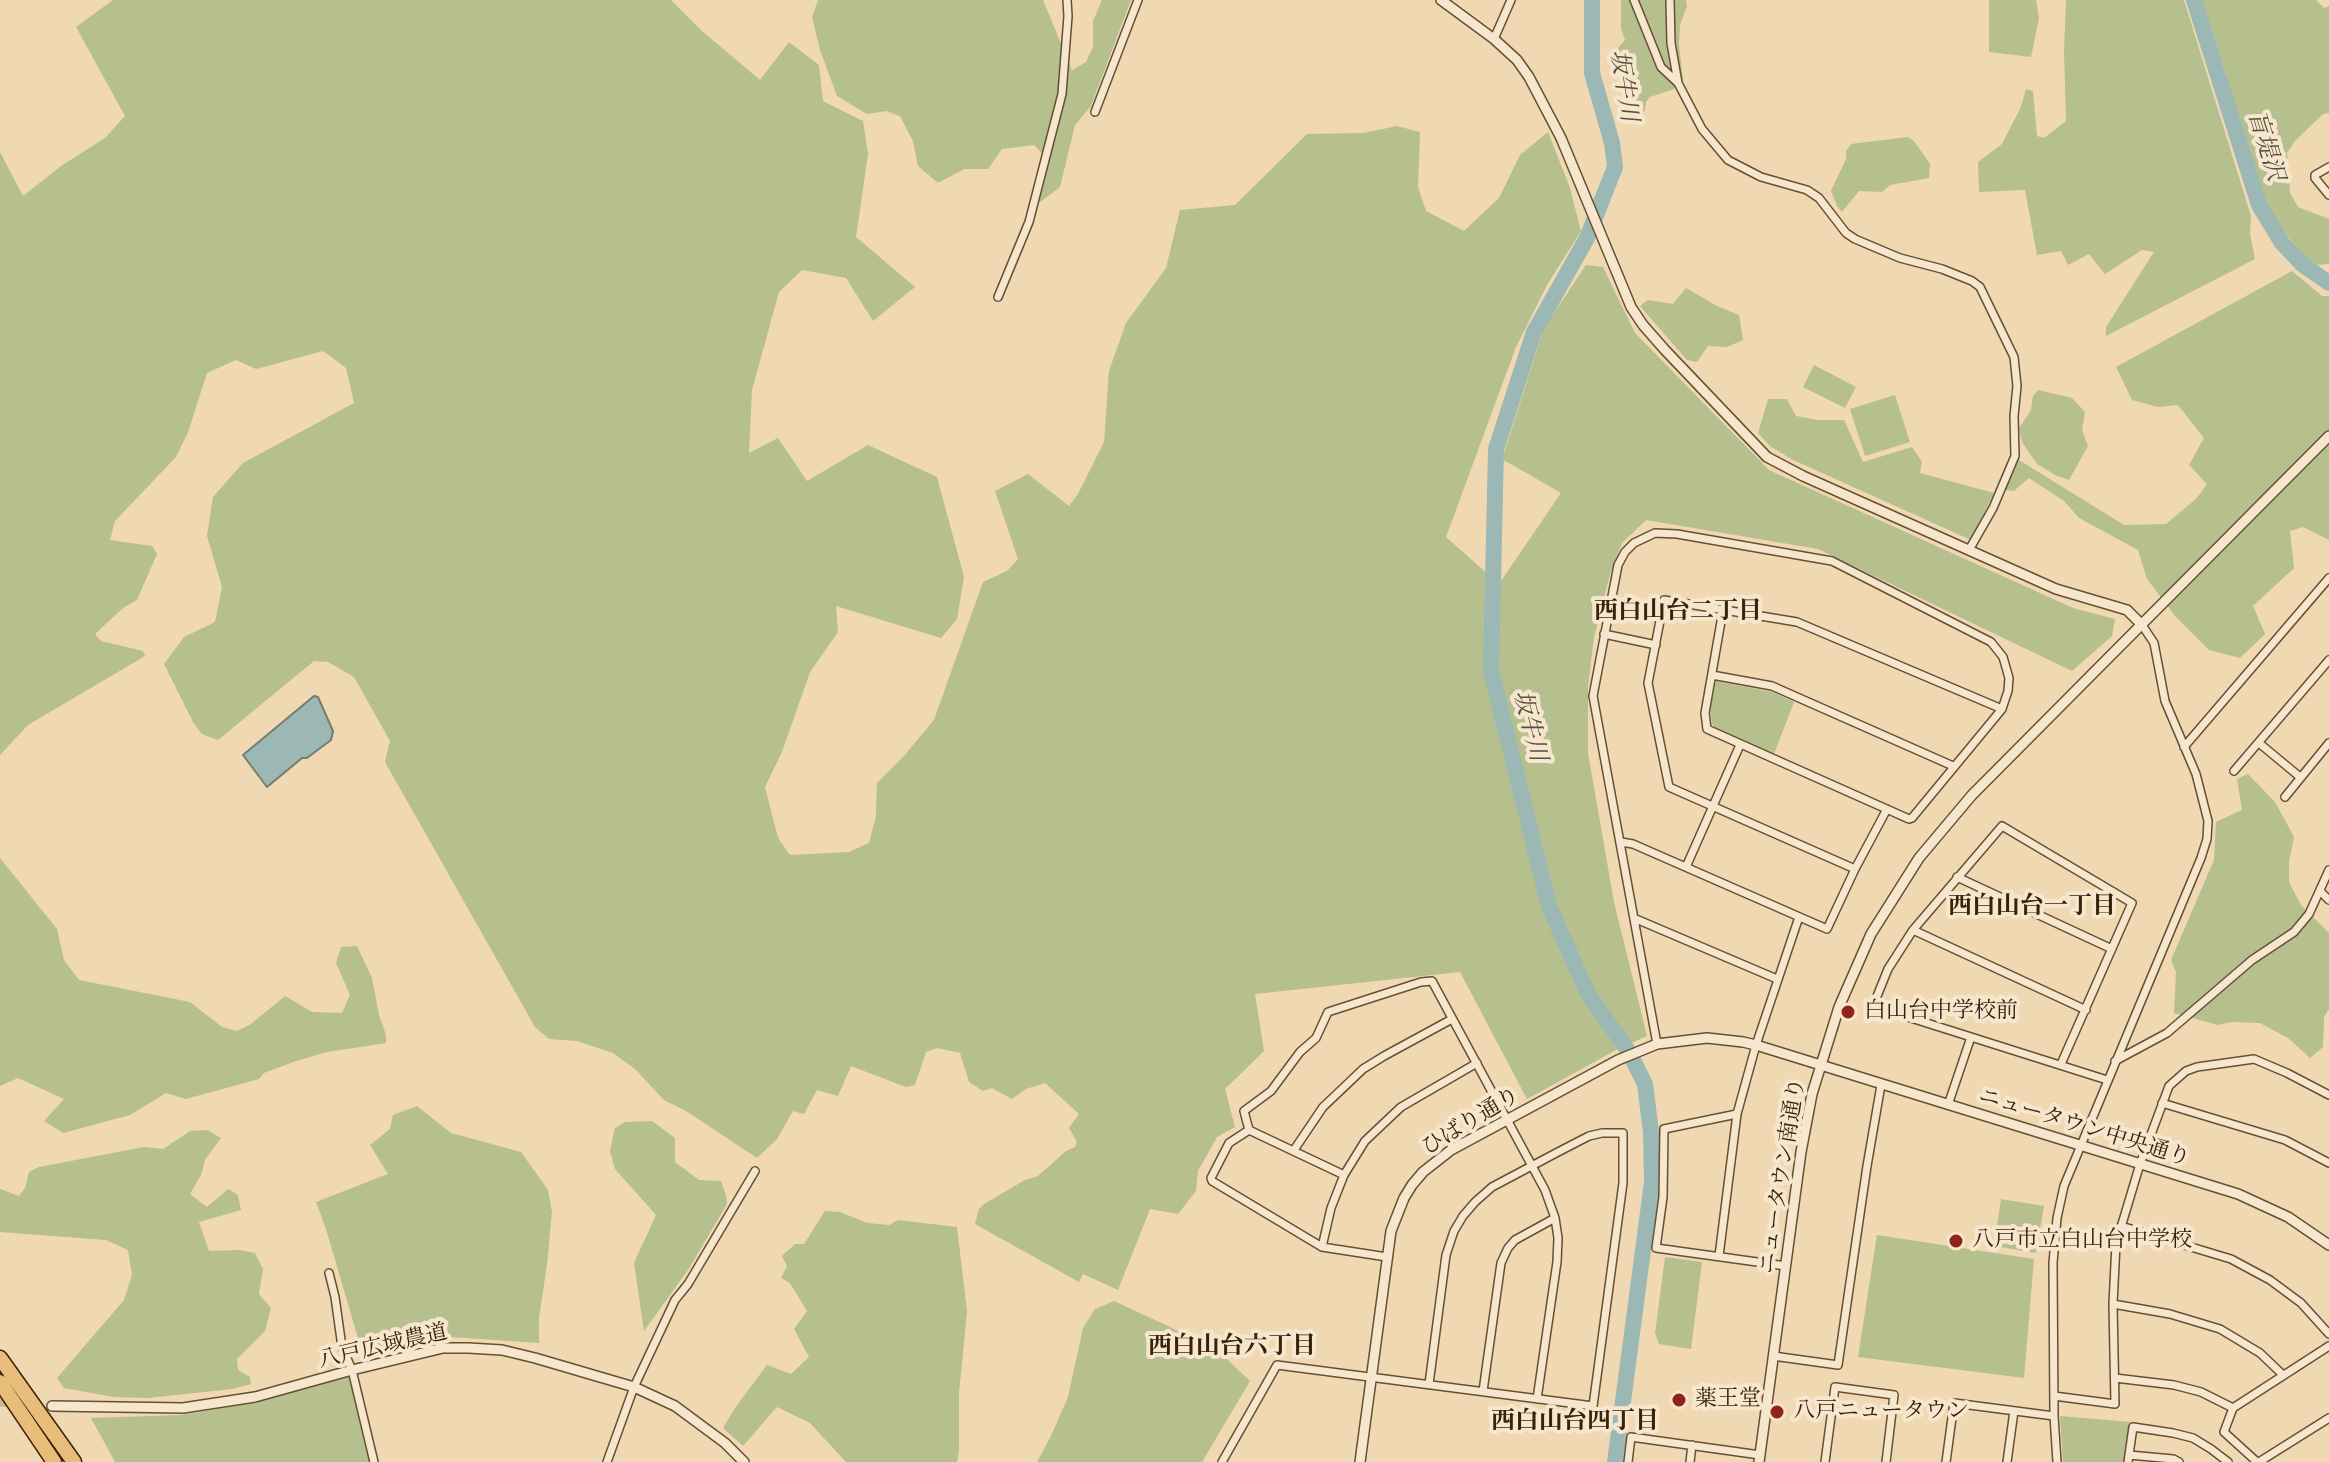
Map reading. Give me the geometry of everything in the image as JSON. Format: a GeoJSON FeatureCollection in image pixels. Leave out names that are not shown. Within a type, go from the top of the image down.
{"type":"FeatureCollection","features":[{"type":"Feature","properties":{"kind":"highway"},"geometry":{"type":"LineString","coordinates":[[0,1358],[74,1462]]}},
{"type":"Feature","properties":{"kind":"highway"},"geometry":{"type":"LineString","coordinates":[[0,1382],[54,1462]]}},
{"type":"Feature","properties":{"kind":"street"},"geometry":{"type":"LineString","coordinates":[[998,297],[1029,222],[1062,94],[1067,0]]}},
{"type":"Feature","properties":{"kind":"street"},"geometry":{"type":"LineString","coordinates":[[1095,112],[1138,0]]}},
{"type":"Feature","properties":{"kind":"street"},"geometry":{"type":"LineString","coordinates":[[1441,0],[1517,60],[1542,98],[1561,138],[1631,307],[1665,350],[1767,457],[2056,589],[2127,610],[2154,643],[2161,691],[2203,798],[2208,821],[2207,839],[2064,1186],[2057,1218],[2053,1263],[2057,1462]]}},
{"type":"Feature","properties":{"kind":"street"},"geometry":{"type":"LineString","coordinates":[[1494,39],[1511,0]]}},
{"type":"Feature","properties":{"kind":"street"},"geometry":{"type":"LineString","coordinates":[[1634,0],[1661,67],[1678,83]]}},
{"type":"Feature","properties":{"kind":"street"},"geometry":{"type":"LineString","coordinates":[[1670,0],[1671,43],[1678,83],[1702,129],[1728,160],[1761,177],[1807,190],[1819,198],[1846,233],[1855,239],[1900,258],[1942,269],[1980,287],[2014,357],[2017,386],[2015,456],[1993,508],[1969,550]]}},
{"type":"Feature","properties":{"kind":"street"},"geometry":{"type":"LineString","coordinates":[[2329,167],[2315,178],[2329,195]]}},
{"type":"Feature","properties":{"kind":"street","name":"ニュータウン南通り"},"geometry":{"type":"LineString","coordinates":[[1760,1458],[1801,1152],[1820,1065],[1839,1007],[1871,934],[1919,858],[1972,795],[2329,436]]}},
{"type":"Feature","properties":{"kind":"street"},"geometry":{"type":"LineString","coordinates":[[1652,1046],[1636,919],[1593,696],[1618,565],[1625,552],[1643,537],[1655,533],[1677,534],[1826,560],[1991,642],[2003,657],[2009,678],[2008,691],[2002,709],[1909,819],[1707,729],[1705,713],[1723,610]]}},
{"type":"Feature","properties":{"kind":"street"},"geometry":{"type":"LineString","coordinates":[[2184,747],[2329,578]]}},
{"type":"Feature","properties":{"kind":"street"},"geometry":{"type":"LineString","coordinates":[[1855,869],[1669,787],[1648,683],[1664,600],[1797,622],[2002,709]]}},
{"type":"Feature","properties":{"kind":"street"},"geometry":{"type":"LineString","coordinates":[[1604,634],[1656,645]]}},
{"type":"Feature","properties":{"kind":"street"},"geometry":{"type":"LineString","coordinates":[[2234,771],[2329,660]]}},
{"type":"Feature","properties":{"kind":"street"},"geometry":{"type":"LineString","coordinates":[[1712,675],[1772,686],[1953,766]]}},
{"type":"Feature","properties":{"kind":"street"},"geometry":{"type":"LineString","coordinates":[[2259,743],[2300,777]]}},
{"type":"Feature","properties":{"kind":"street"},"geometry":{"type":"LineString","coordinates":[[2285,797],[2329,743]]}},
{"type":"Feature","properties":{"kind":"street"},"geometry":{"type":"LineString","coordinates":[[1686,867],[1740,745]]}},
{"type":"Feature","properties":{"kind":"street"},"geometry":{"type":"LineString","coordinates":[[1621,842],[1633,844],[1827,929],[1887,809]]}},
{"type":"Feature","properties":{"kind":"street"},"geometry":{"type":"LineString","coordinates":[[2061,1064],[2132,903],[2002,826],[1913,930],[1888,969],[1873,1006],[2107,1080]]}},
{"type":"Feature","properties":{"kind":"street"},"geometry":{"type":"LineString","coordinates":[[2115,1061],[2167,1033],[2252,960],[2294,932],[2309,914],[2329,870]]}},
{"type":"Feature","properties":{"kind":"street"},"geometry":{"type":"LineString","coordinates":[[1957,877],[2112,949]]}},
{"type":"Feature","properties":{"kind":"street"},"geometry":{"type":"LineString","coordinates":[[2320,891],[2329,900]]}},
{"type":"Feature","properties":{"kind":"street"},"geometry":{"type":"LineString","coordinates":[[1719,1256],[1737,1114],[1756,1045],[1799,917]]}},
{"type":"Feature","properties":{"kind":"street"},"geometry":{"type":"LineString","coordinates":[[1636,919],[1777,979]]}},
{"type":"Feature","properties":{"kind":"street"},"geometry":{"type":"LineString","coordinates":[[1913,930],[2086,1010]]}},
{"type":"Feature","properties":{"kind":"street"},"geometry":{"type":"LineString","coordinates":[[1249,1130],[1244,1111],[1271,1091],[1300,1052],[1316,1038],[1328,1012],[1432,981],[1532,1165],[1555,1218],[1557,1262],[1537,1399]]}},
{"type":"Feature","properties":{"kind":"street"},"geometry":{"type":"LineString","coordinates":[[1294,1150],[1323,1107],[1363,1069],[1452,1019]]}},
{"type":"Feature","properties":{"kind":"street"},"geometry":{"type":"LineString","coordinates":[[1948,1105],[1971,1037]]}},
{"type":"Feature","properties":{"kind":"street","name":"ひばり通り"},"geometry":{"type":"LineString","coordinates":[[1360,1462],[1387,1257],[1396,1217],[1404,1198],[1423,1172],[1451,1150],[1623,1057],[1652,1046],[1707,1038],[1743,1042],[1820,1065]]}},
{"type":"Feature","properties":{"kind":"street"},"geometry":{"type":"LineString","coordinates":[[2054,1396],[2115,1404],[2113,1304],[2116,1244],[2140,1164],[2169,1086],[2186,1071],[2254,1059],[2329,1095]]}},
{"type":"Feature","properties":{"kind":"street"},"geometry":{"type":"LineString","coordinates":[[1322,1247],[1331,1208],[1344,1175],[1365,1141],[1401,1107],[1477,1063]]}},
{"type":"Feature","properties":{"kind":"street","name":"ニュータウン中央通り"},"geometry":{"type":"LineString","coordinates":[[1820,1065],[2238,1194],[2288,1217],[2328,1242]]}},
{"type":"Feature","properties":{"kind":"street"},"geometry":{"type":"LineString","coordinates":[[1773,1356],[1838,1365],[1881,1085]]}},
{"type":"Feature","properties":{"kind":"street"},"geometry":{"type":"LineString","coordinates":[[2162,1103],[2285,1140],[2329,1163]]}},
{"type":"Feature","properties":{"kind":"street"},"geometry":{"type":"LineString","coordinates":[[1737,1114],[1664,1129],[1663,1197],[1656,1248],[1786,1266]]}},
{"type":"Feature","properties":{"kind":"street"},"geometry":{"type":"LineString","coordinates":[[1249,1130],[1344,1175]]}},
{"type":"Feature","properties":{"kind":"street"},"geometry":{"type":"LineString","coordinates":[[1249,1130],[1229,1143],[1212,1181],[1322,1247],[1387,1257]]}},
{"type":"Feature","properties":{"kind":"street"},"geometry":{"type":"LineString","coordinates":[[1222,1462],[1277,1365],[1593,1406],[1623,1183],[1623,1133],[1589,1136],[1532,1165],[1492,1187],[1463,1216],[1446,1255],[1429,1384]]}},
{"type":"Feature","properties":{"kind":"street"},"geometry":{"type":"LineString","coordinates":[[607,1462],[634,1387],[675,1300],[688,1284],[755,1171]]}},
{"type":"Feature","properties":{"kind":"street"},"geometry":{"type":"LineString","coordinates":[[1483,1391],[1501,1263],[1515,1240],[1555,1218]]}},
{"type":"Feature","properties":{"kind":"street"},"geometry":{"type":"LineString","coordinates":[[2121,1226],[2231,1259],[2270,1280],[2301,1303],[2329,1334]]}},
{"type":"Feature","properties":{"kind":"street"},"geometry":{"type":"LineString","coordinates":[[329,1273],[342,1347],[352,1370],[374,1462]]}},
{"type":"Feature","properties":{"kind":"street"},"geometry":{"type":"LineString","coordinates":[[2113,1304],[2170,1314],[2220,1329],[2260,1353],[2283,1375]]}},
{"type":"Feature","properties":{"kind":"street"},"geometry":{"type":"LineString","coordinates":[[2329,1346],[2233,1408],[2224,1432],[2258,1462],[2329,1418]]}},
{"type":"Feature","properties":{"kind":"street","name":"八戸広域農道"},"geometry":{"type":"LineString","coordinates":[[52,1406],[183,1408],[255,1397],[443,1348],[502,1350],[634,1387],[675,1406],[725,1443],[744,1462]]}},
{"type":"Feature","properties":{"kind":"street"},"geometry":{"type":"LineString","coordinates":[[2115,1378],[2174,1385],[2201,1392],[2233,1408]]}},
{"type":"Feature","properties":{"kind":"street"},"geometry":{"type":"LineString","coordinates":[[1825,1462],[1835,1387],[1894,1395],[1886,1462]]}},
{"type":"Feature","properties":{"kind":"street"},"geometry":{"type":"LineString","coordinates":[[1946,1462],[1954,1403],[2054,1416]]}},
{"type":"Feature","properties":{"kind":"street"},"geometry":{"type":"LineString","coordinates":[[2007,1462],[2014,1411]]}},
{"type":"Feature","properties":{"kind":"street"},"geometry":{"type":"LineString","coordinates":[[2179,1462],[2173,1459],[2129,1458],[2133,1427],[2193,1438],[2228,1462]]}},
{"type":"Feature","properties":{"kind":"street"},"geometry":{"type":"LineString","coordinates":[[1628,1462],[1631,1437],[1760,1458]]}},
{"type":"Feature","properties":{"kind":"street"},"geometry":{"type":"LineString","coordinates":[[1690,1462],[1692,1445]]}},
{"type":"Feature","properties":{"kind":"green space"},"geometry":{"type":"Polygon","coordinates":[[[113,0],[671,0],[760,80],[789,42],[819,65],[823,101],[863,121],[868,154],[856,237],[915,287],[873,321],[846,278],[802,270],[779,292],[752,390],[749,453],[778,438],[807,481],[868,445],[937,477],[964,577],[957,619],[941,638],[836,606],[838,632],[810,672],[782,752],[765,787],[778,838],[790,855],[849,852],[869,843],[876,816],[877,783],[934,720],[983,582],[1007,571],[1018,559],[995,491],[1028,474],[1069,506],[1078,494],[1104,442],[1109,371],[1126,323],[1166,268],[1180,210],[1235,205],[1307,134],[1364,133],[1397,126],[1420,132],[1418,187],[1426,211],[1464,231],[1499,198],[1520,155],[1548,132],[1570,188],[1581,231],[1547,285],[1516,347],[1446,537],[1499,584],[1561,493],[1502,459],[1544,328],[1586,265],[1603,267],[1635,333],[1769,470],[2073,608],[2115,619],[2112,636],[2072,671],[1818,549],[1646,520],[1622,543],[1610,574],[1594,637],[1588,688],[1588,753],[1614,902],[1647,1036],[1527,1099],[1460,972],[1255,994],[1264,1051],[1225,1089],[1235,1127],[1217,1137],[1198,1171],[1196,1191],[1178,1214],[1150,1209],[1118,1290],[1083,1274],[1079,1282],[975,1224],[979,1209],[984,1204],[1025,1180],[1038,1176],[1066,1151],[1075,1147],[1077,1142],[1069,1128],[1079,1114],[1045,1083],[1026,1089],[1012,1099],[992,1088],[983,1091],[969,1082],[960,1053],[937,1048],[926,1052],[915,1085],[906,1087],[851,1066],[838,1096],[817,1090],[804,1114],[793,1111],[777,1139],[757,1158],[664,1100],[635,1069],[613,1053],[577,1041],[549,1039],[535,1027],[385,762],[390,741],[354,677],[328,662],[314,661],[218,740],[202,734],[164,664],[184,637],[215,622],[222,587],[207,536],[213,497],[243,463],[354,403],[346,368],[323,351],[256,369],[236,360],[207,373],[188,432],[176,457],[115,521],[110,540],[152,546],[157,554],[137,600],[123,608],[95,634],[101,641],[143,651],[145,656],[28,725],[0,755],[0,152],[23,196],[61,166],[105,138],[125,116],[76,27],[113,0]]]}},
{"type":"Feature","properties":{"kind":"green space"},"geometry":{"type":"Polygon","coordinates":[[[818,0],[1043,0],[1072,70],[1086,62],[1093,47],[1093,21],[1102,0],[1131,0],[1091,106],[1075,125],[1060,187],[1039,203],[1049,161],[1034,145],[1002,149],[988,169],[964,169],[938,183],[918,166],[913,141],[900,116],[886,111],[867,114],[837,96],[812,17],[818,0]]]}},
{"type":"Feature","properties":{"kind":"green space"},"geometry":{"type":"Polygon","coordinates":[[[1621,0],[1686,0],[1687,6],[1680,25],[1683,79],[1674,89],[1650,97],[1640,116],[1633,108],[1630,74],[1618,56],[1618,48],[1625,40],[1621,28],[1621,0]]]}},
{"type":"Feature","properties":{"kind":"green space"},"geometry":{"type":"Polygon","coordinates":[[[1989,0],[2036,0],[2039,18],[2031,57],[1989,52],[1989,0]]]}},
{"type":"Feature","properties":{"kind":"green space"},"geometry":{"type":"Polygon","coordinates":[[[2066,0],[2184,0],[2251,216],[2250,234],[2255,259],[2106,336],[2106,327],[2154,252],[2142,250],[2105,274],[2089,254],[2068,265],[2061,251],[2037,255],[2025,190],[1979,192],[1978,162],[2002,144],[2021,107],[2026,89],[2033,91],[2037,136],[2044,138],[2066,121],[2066,0]]]}},
{"type":"Feature","properties":{"kind":"green space"},"geometry":{"type":"Polygon","coordinates":[[[2200,0],[2316,0],[2324,8],[2329,6],[2329,113],[2323,114],[2287,153],[2290,193],[2298,207],[2329,219],[2329,264],[2314,265],[2307,260],[2267,206],[2225,87],[2226,73],[2200,0]]]}},
{"type":"Feature","properties":{"kind":"green space"},"geometry":{"type":"Polygon","coordinates":[[[1908,137],[1930,164],[1929,178],[1890,185],[1882,192],[1859,191],[1842,212],[1831,191],[1851,144],[1908,137]]]}},
{"type":"Feature","properties":{"kind":"green space"},"geometry":{"type":"Polygon","coordinates":[[[2292,271],[2322,296],[2329,296],[2329,540],[2303,527],[2290,531],[2294,568],[2253,606],[2265,634],[2240,658],[2209,650],[2176,617],[2147,579],[2138,550],[2079,518],[2064,501],[2029,478],[2014,491],[2005,490],[2019,460],[2124,525],[2166,524],[2197,498],[2207,484],[2189,465],[2204,438],[2178,405],[2158,407],[2132,400],[2116,367],[2292,271]]]}},
{"type":"Feature","properties":{"kind":"green space"},"geometry":{"type":"Polygon","coordinates":[[[1686,288],[1739,315],[1743,340],[1727,347],[1708,346],[1697,362],[1687,360],[1640,306],[1648,300],[1673,304],[1686,288]]]}},
{"type":"Feature","properties":{"kind":"green space"},"geometry":{"type":"Polygon","coordinates":[[[1814,365],[1856,387],[1845,408],[1803,387],[1814,365]]]}},
{"type":"Feature","properties":{"kind":"green space"},"geometry":{"type":"Polygon","coordinates":[[[2038,390],[2072,398],[2085,412],[2082,430],[2088,446],[2069,480],[2037,464],[2022,442],[2019,428],[2031,410],[2033,396],[2038,390]]]}},
{"type":"Feature","properties":{"kind":"green space"},"geometry":{"type":"Polygon","coordinates":[[[1895,395],[1910,442],[1865,456],[1850,409],[1895,395]]]}},
{"type":"Feature","properties":{"kind":"green space"},"geometry":{"type":"Polygon","coordinates":[[[1768,399],[1787,399],[1796,416],[1844,420],[1863,462],[1912,447],[1922,462],[1920,473],[1994,493],[1971,540],[1791,459],[1770,446],[1758,433],[1768,399]]]}},
{"type":"Feature","properties":{"kind":"green space"},"geometry":{"type":"Polygon","coordinates":[[[1716,681],[1772,692],[1794,702],[1774,754],[1712,724],[1710,709],[1716,681]]]}},
{"type":"Feature","properties":{"kind":"green space"},"geometry":{"type":"Polygon","coordinates":[[[2248,774],[2275,802],[2294,837],[2289,882],[2301,905],[2329,933],[2329,1009],[2324,1017],[2323,1047],[2310,1058],[2288,1038],[2260,1023],[2218,1025],[2174,1013],[2176,972],[2171,960],[2214,860],[2216,822],[2242,810],[2237,779],[2248,774]]]}},
{"type":"Feature","properties":{"kind":"green space"},"geometry":{"type":"Polygon","coordinates":[[[0,858],[57,929],[64,960],[79,980],[190,1002],[222,1027],[237,1031],[251,1024],[285,996],[312,1012],[342,1013],[350,995],[336,963],[341,947],[357,946],[372,978],[386,1043],[327,1052],[264,1073],[259,1079],[186,1099],[166,1093],[130,1115],[63,1133],[44,1121],[64,1099],[18,1078],[0,1086],[0,858]]]}},
{"type":"Feature","properties":{"kind":"green space"},"geometry":{"type":"Polygon","coordinates":[[[417,1106],[451,1133],[521,1152],[548,1190],[552,1212],[539,1318],[539,1343],[450,1337],[363,1355],[316,1202],[388,1174],[370,1145],[390,1129],[393,1115],[417,1106]]]}},
{"type":"Feature","properties":{"kind":"green space"},"geometry":{"type":"Polygon","coordinates":[[[652,1121],[675,1138],[675,1162],[699,1180],[721,1181],[727,1204],[688,1270],[644,1331],[634,1263],[656,1215],[615,1169],[610,1151],[615,1128],[625,1122],[652,1121]]]}},
{"type":"Feature","properties":{"kind":"green space"},"geometry":{"type":"Polygon","coordinates":[[[207,1130],[221,1138],[205,1160],[190,1194],[207,1207],[228,1189],[238,1195],[241,1210],[199,1222],[209,1251],[255,1253],[263,1269],[259,1294],[271,1308],[265,1331],[237,1359],[238,1370],[250,1377],[251,1384],[148,1398],[114,1397],[64,1388],[57,1378],[124,1300],[132,1275],[128,1250],[106,1240],[0,1232],[0,1189],[19,1196],[25,1188],[29,1172],[39,1167],[144,1147],[163,1149],[190,1131],[207,1130]]]}},
{"type":"Feature","properties":{"kind":"green space"},"geometry":{"type":"Polygon","coordinates":[[[2001,1199],[2044,1206],[2036,1253],[1994,1246],[2001,1199]]]}},
{"type":"Feature","properties":{"kind":"green space"},"geometry":{"type":"Polygon","coordinates":[[[825,1211],[840,1212],[867,1223],[889,1225],[898,1220],[957,1227],[967,1311],[959,1394],[957,1462],[846,1462],[810,1423],[777,1407],[743,1446],[723,1428],[767,1365],[791,1374],[809,1357],[794,1329],[807,1311],[790,1283],[781,1278],[787,1266],[782,1256],[795,1244],[804,1244],[825,1211]]]}},
{"type":"Feature","properties":{"kind":"green space"},"geometry":{"type":"Polygon","coordinates":[[[1877,1235],[2034,1259],[2024,1378],[1858,1357],[1877,1235]]]}},
{"type":"Feature","properties":{"kind":"green space"},"geometry":{"type":"Polygon","coordinates":[[[1665,1257],[1702,1262],[1691,1349],[1659,1344],[1655,1333],[1665,1257]]]}},
{"type":"Feature","properties":{"kind":"green space"},"geometry":{"type":"Polygon","coordinates":[[[1114,1301],[1215,1348],[1250,1381],[1202,1462],[1037,1462],[1068,1397],[1083,1328],[1095,1309],[1114,1301]]]}},
{"type":"Feature","properties":{"kind":"green space"},"geometry":{"type":"Polygon","coordinates":[[[352,1374],[371,1462],[115,1462],[91,1418],[181,1415],[255,1403],[352,1374]]]}},
{"type":"Feature","properties":{"kind":"green space"},"geometry":{"type":"Polygon","coordinates":[[[2060,1416],[2130,1422],[2125,1462],[2063,1462],[2060,1416]]]}},
{"type":"Feature","properties":{"kind":"water"},"geometry":{"type":"Polygon","coordinates":[[[314,696],[318,697],[333,731],[331,740],[307,758],[302,758],[267,787],[243,755],[314,696]]]}},
{"type":"Feature","properties":{"kind":"waterway","name":"坂牛川"},"geometry":{"type":"LineString","coordinates":[[1592,0],[1592,73],[1612,143],[1615,167],[1587,238],[1534,332],[1496,449],[1491,671],[1549,906],[1588,994],[1629,1052],[1645,1084],[1651,1132],[1652,1182],[1615,1462]]}},
{"type":"Feature","properties":{"kind":"waterway","name":"盲堤沢"},"geometry":{"type":"LineString","coordinates":[[2194,0],[2259,205],[2282,243],[2303,265],[2329,283]]}},
{"type":"Feature","properties":{"kind":"tunnel"},"geometry":{"type":"LineString","coordinates":[[0,1402],[17,1403]]}},
{"type":"Feature","properties":{"kind":"place","name":"白山台中学校前"},"geometry":{"type":"Point","coordinates":[1848,1012]}},
{"type":"Feature","properties":{"kind":"place","name":"八戸市立白山台中学校"},"geometry":{"type":"Point","coordinates":[1956,1241]}},
{"type":"Feature","properties":{"kind":"place","name":"薬王堂"},"geometry":{"type":"Point","coordinates":[1679,1400]}},
{"type":"Feature","properties":{"kind":"place","name":"八戸ニュータウン"},"geometry":{"type":"Point","coordinates":[1777,1412]}},
{"type":"Feature","properties":{"kind":"district","name":"西白山台二丁目"},"geometry":{"type":"Point","coordinates":[1678,612]}},
{"type":"Feature","properties":{"kind":"district","name":"西白山台一丁目"},"geometry":{"type":"Point","coordinates":[2032,907]}},
{"type":"Feature","properties":{"kind":"district","name":"西白山台六丁目"},"geometry":{"type":"Point","coordinates":[1232,1347]}},
{"type":"Feature","properties":{"kind":"district","name":"西白山台四丁目"},"geometry":{"type":"Point","coordinates":[1575,1422]}}]}
